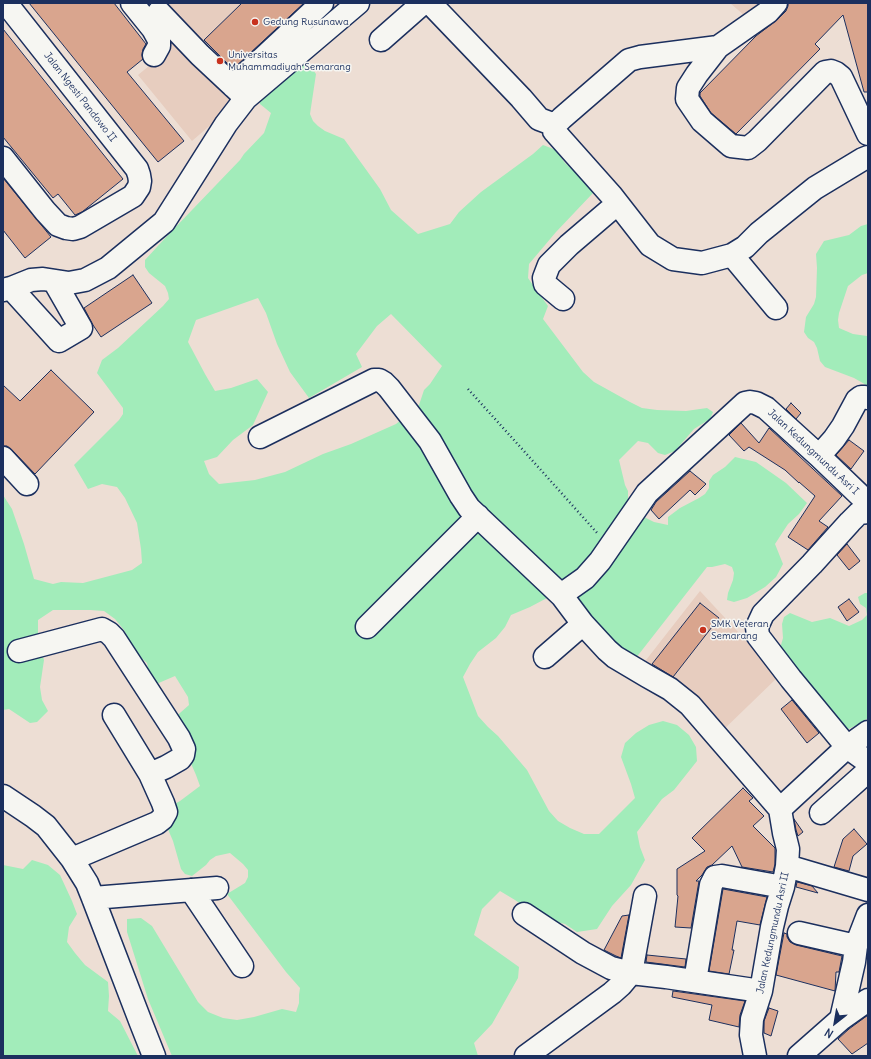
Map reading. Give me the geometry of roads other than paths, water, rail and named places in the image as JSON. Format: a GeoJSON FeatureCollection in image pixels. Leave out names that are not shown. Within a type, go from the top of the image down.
{"type":"FeatureCollection","features":[{"type":"Feature","properties":{"kind":"street","name":"Jalan Ngesti Pandowo II"},"geometry":{"type":"LineString","coordinates":[[3,158],[45,211],[58,225],[66,228],[80,228],[133,196],[139,187],[140,181],[137,169],[6,3]]}},
{"type":"Feature","properties":{"kind":"street"},"geometry":{"type":"LineString","coordinates":[[132,3],[153,29],[159,40],[159,46],[154,54]]}},
{"type":"Feature","properties":{"kind":"street"},"geometry":{"type":"LineString","coordinates":[[54,281],[81,328],[59,341],[7,289],[31,280],[43,279],[70,283],[85,280],[108,268],[164,222],[226,124],[240,92],[322,3]]}},
{"type":"Feature","properties":{"kind":"street"},"geometry":{"type":"LineString","coordinates":[[240,92],[358,3]]}},
{"type":"Feature","properties":{"kind":"street"},"geometry":{"type":"LineString","coordinates":[[381,40],[423,3]]}},
{"type":"Feature","properties":{"kind":"street"},"geometry":{"type":"LineString","coordinates":[[430,3],[539,119],[554,125]]}},
{"type":"Feature","properties":{"kind":"street"},"geometry":{"type":"LineString","coordinates":[[776,3],[768,12],[718,47],[688,88],[687,99],[702,121],[731,146],[748,148],[757,141],[825,72],[831,71],[841,77],[868,134]]}},
{"type":"Feature","properties":{"kind":"street"},"geometry":{"type":"LineString","coordinates":[[161,6],[200,55],[240,92]]}},
{"type":"Feature","properties":{"kind":"street"},"geometry":{"type":"LineString","coordinates":[[718,47],[640,57],[629,60],[554,125],[554,132],[610,195],[650,245],[674,259],[702,263],[732,255],[745,247],[758,233],[815,188],[868,157]]}},
{"type":"Feature","properties":{"kind":"street"},"geometry":{"type":"LineString","coordinates":[[563,299],[545,284],[544,278],[550,265],[570,245],[617,204]]}},
{"type":"Feature","properties":{"kind":"street"},"geometry":{"type":"LineString","coordinates":[[732,255],[776,308]]}},
{"type":"Feature","properties":{"kind":"street"},"geometry":{"type":"LineString","coordinates":[[260,437],[374,380],[379,380],[389,388],[430,441],[469,508],[562,596],[583,624],[607,650],[615,657],[670,688],[690,705],[780,809],[847,746],[868,732]]}},
{"type":"Feature","properties":{"kind":"street"},"geometry":{"type":"LineString","coordinates":[[819,456],[843,426],[857,400],[861,397],[868,398]]}},
{"type":"Feature","properties":{"kind":"street","name":"Jalan Kedungmundu Asri I"},"geometry":{"type":"LineString","coordinates":[[562,596],[585,578],[600,561],[647,493],[745,403],[756,403],[766,408],[868,503]]}},
{"type":"Feature","properties":{"kind":"street"},"geometry":{"type":"LineString","coordinates":[[3,458],[27,484]]}},
{"type":"Feature","properties":{"kind":"street"},"geometry":{"type":"LineString","coordinates":[[868,512],[859,513],[850,522],[812,564],[763,614],[757,627],[758,636],[791,679],[847,746],[868,762]]}},
{"type":"Feature","properties":{"kind":"street"},"geometry":{"type":"LineString","coordinates":[[367,627],[478,516]]}},
{"type":"Feature","properties":{"kind":"street"},"geometry":{"type":"LineString","coordinates":[[545,657],[583,624]]}},
{"type":"Feature","properties":{"kind":"street"},"geometry":{"type":"LineString","coordinates":[[19,651],[102,630],[114,638],[179,738],[184,749],[183,755],[180,759],[150,774]]}},
{"type":"Feature","properties":{"kind":"street"},"geometry":{"type":"LineString","coordinates":[[72,859],[157,823],[162,819],[166,812],[150,774],[114,715]]}},
{"type":"Feature","properties":{"kind":"street"},"geometry":{"type":"LineString","coordinates":[[821,813],[868,771]]}},
{"type":"Feature","properties":{"kind":"street"},"geometry":{"type":"LineString","coordinates":[[3,796],[46,826],[72,859],[87,883],[154,1056]]}},
{"type":"Feature","properties":{"kind":"street","name":"Jalan Kedungmundu Asri II"},"geometry":{"type":"LineString","coordinates":[[755,1056],[751,1035],[752,1020],[761,991],[772,927],[785,877],[788,849],[780,809]]}},
{"type":"Feature","properties":{"kind":"street"},"geometry":{"type":"LineString","coordinates":[[695,981],[711,885],[715,877],[785,877],[868,890]]}},
{"type":"Feature","properties":{"kind":"street"},"geometry":{"type":"LineString","coordinates":[[93,898],[217,888]]}},
{"type":"Feature","properties":{"kind":"street"},"geometry":{"type":"LineString","coordinates":[[191,890],[242,966]]}},
{"type":"Feature","properties":{"kind":"street"},"geometry":{"type":"LineString","coordinates":[[526,1056],[621,986],[632,973],[645,896]]}},
{"type":"Feature","properties":{"kind":"street"},"geometry":{"type":"LineString","coordinates":[[524,914],[583,953],[611,968],[632,973],[761,991]]}},
{"type":"Feature","properties":{"kind":"street"},"geometry":{"type":"LineString","coordinates":[[841,1019],[854,962],[861,943],[868,914]]}},
{"type":"Feature","properties":{"kind":"street"},"geometry":{"type":"LineString","coordinates":[[799,933],[861,943]]}},
{"type":"Feature","properties":{"kind":"street"},"geometry":{"type":"LineString","coordinates":[[799,1056],[841,1019],[868,1000]]}},
{"type":"Feature","properties":{"kind":"place","name":"Gedung Rusunawa"},"geometry":{"type":"Point","coordinates":[255,22]}},
{"type":"Feature","properties":{"kind":"place","name":"Universitas Muhammadiyah Semarang"},"geometry":{"type":"Point","coordinates":[220,61]}},
{"type":"Feature","properties":{"kind":"place","name":"SMK Veteran Semarang"},"geometry":{"type":"Point","coordinates":[703,630]}}]}
